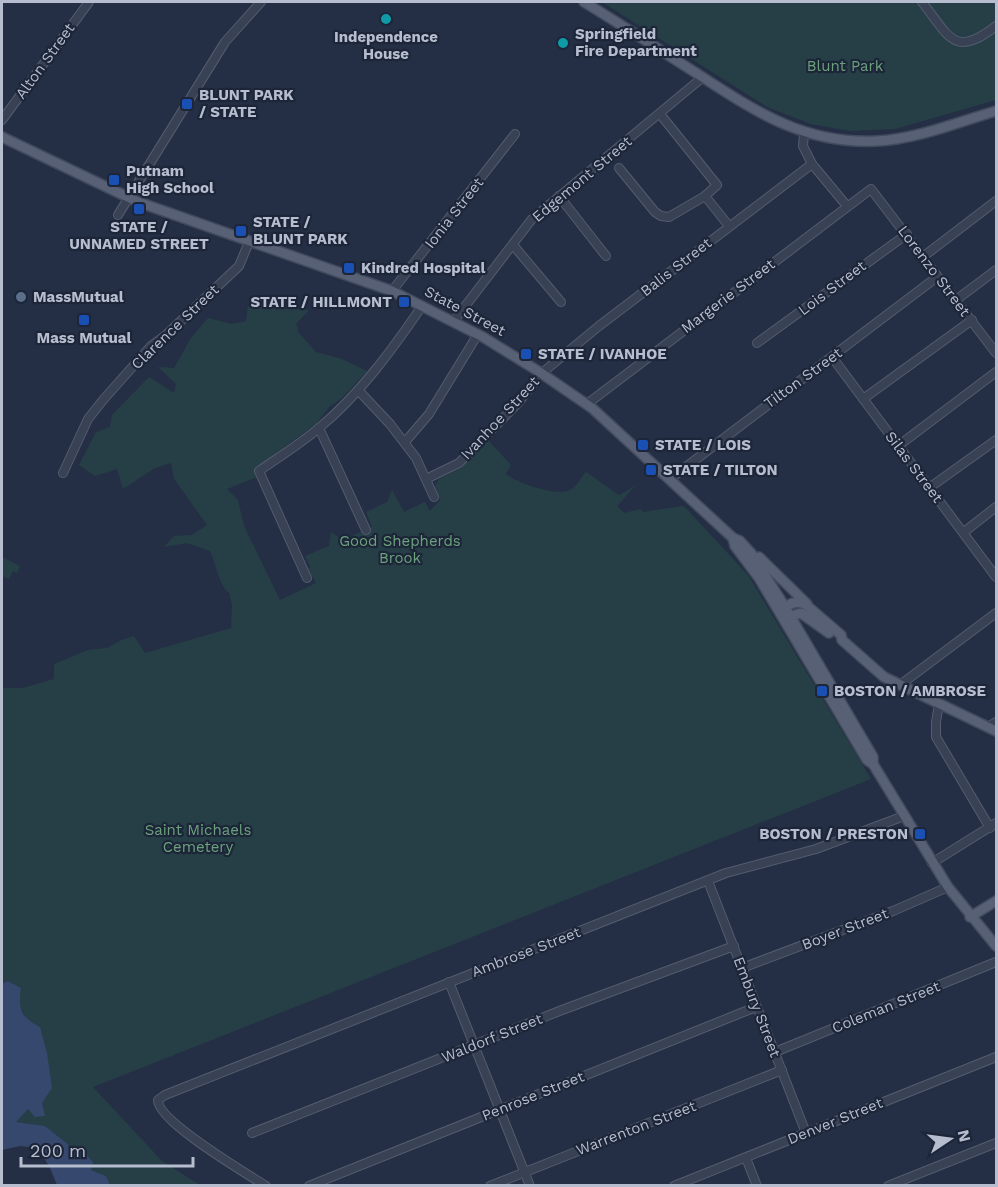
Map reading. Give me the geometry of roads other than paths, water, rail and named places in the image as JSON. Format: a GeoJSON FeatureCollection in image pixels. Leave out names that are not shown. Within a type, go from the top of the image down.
{"type":"FeatureCollection","features":[{"type":"Feature","properties":{"kind":"main road"},"geometry":{"type":"LineString","coordinates":[[584,2],[758,113],[804,133],[846,140],[884,140],[924,132],[996,111]]}},
{"type":"Feature","properties":{"kind":"main road","name":"State Street"},"geometry":{"type":"LineString","coordinates":[[2,137],[128,197],[249,242],[392,291],[478,334],[542,373],[587,404],[733,538],[740,541],[751,553],[784,614]]}},
{"type":"Feature","properties":{"kind":"main road","name":"State Street"},"geometry":{"type":"LineString","coordinates":[[733,538],[735,546],[784,614]]}},
{"type":"Feature","properties":{"kind":"main road"},"geometry":{"type":"LineString","coordinates":[[751,553],[756,555],[841,635],[842,640],[877,672],[939,704],[994,726]]}},
{"type":"Feature","properties":{"kind":"main road"},"geometry":{"type":"LineString","coordinates":[[784,614],[795,602],[811,608]]}},
{"type":"Feature","properties":{"kind":"main road"},"geometry":{"type":"LineString","coordinates":[[784,614],[801,613],[837,640],[842,640]]}},
{"type":"Feature","properties":{"kind":"main road"},"geometry":{"type":"LineString","coordinates":[[784,614],[867,760],[873,764],[932,863],[970,917],[996,946]]}},
{"type":"Feature","properties":{"kind":"main road"},"geometry":{"type":"LineString","coordinates":[[970,917],[996,901]]}},
{"type":"Feature","properties":{"kind":"street","name":"Alton Street"},"geometry":{"type":"LineString","coordinates":[[2,120],[89,2]]}},
{"type":"Feature","properties":{"kind":"street"},"geometry":{"type":"LineString","coordinates":[[118,215],[225,42],[261,2]]}},
{"type":"Feature","properties":{"kind":"street"},"geometry":{"type":"LineString","coordinates":[[922,2],[952,39],[962,43],[973,42],[981,38],[996,26]]}},
{"type":"Feature","properties":{"kind":"street","name":"Edgemont Street"},"geometry":{"type":"LineString","coordinates":[[453,322],[532,219],[703,77]]}},
{"type":"Feature","properties":{"kind":"street"},"geometry":{"type":"LineString","coordinates":[[619,168],[655,212],[661,216],[669,217],[705,196],[717,185],[660,114]]}},
{"type":"Feature","properties":{"kind":"street"},"geometry":{"type":"LineString","coordinates":[[804,133],[803,146],[812,164],[847,206]]}},
{"type":"Feature","properties":{"kind":"street","name":"Ionia Street"},"geometry":{"type":"LineString","coordinates":[[392,291],[515,134]]}},
{"type":"Feature","properties":{"kind":"street","name":"Balis Street"},"geometry":{"type":"LineString","coordinates":[[542,373],[599,326],[812,164]]}},
{"type":"Feature","properties":{"kind":"street","name":"Margerie Street"},"geometry":{"type":"LineString","coordinates":[[587,404],[871,189]]}},
{"type":"Feature","properties":{"kind":"street","name":"Lorenzo Street"},"geometry":{"type":"LineString","coordinates":[[871,189],[996,353]]}},
{"type":"Feature","properties":{"kind":"street"},"geometry":{"type":"LineString","coordinates":[[559,196],[606,256]]}},
{"type":"Feature","properties":{"kind":"street"},"geometry":{"type":"LineString","coordinates":[[705,196],[729,226]]}},
{"type":"Feature","properties":{"kind":"street"},"geometry":{"type":"LineString","coordinates":[[924,256],[996,201]]}},
{"type":"Feature","properties":{"kind":"street","name":"Lois Street"},"geometry":{"type":"LineString","coordinates":[[756,343],[907,234]]}},
{"type":"Feature","properties":{"kind":"street","name":"Clarence Street"},"geometry":{"type":"LineString","coordinates":[[63,473],[88,419],[103,400],[151,346],[239,266],[249,242]]}},
{"type":"Feature","properties":{"kind":"street"},"geometry":{"type":"LineString","coordinates":[[513,245],[561,302]]}},
{"type":"Feature","properties":{"kind":"street"},"geometry":{"type":"LineString","coordinates":[[956,300],[996,270]]}},
{"type":"Feature","properties":{"kind":"street","name":"Tilton Street"},"geometry":{"type":"LineString","coordinates":[[670,479],[937,277]]}},
{"type":"Feature","properties":{"kind":"street"},"geometry":{"type":"LineString","coordinates":[[307,578],[259,471],[319,428],[358,390],[387,356],[422,306]]}},
{"type":"Feature","properties":{"kind":"street"},"geometry":{"type":"LineString","coordinates":[[863,399],[972,320]]}},
{"type":"Feature","properties":{"kind":"street"},"geometry":{"type":"LineString","coordinates":[[405,442],[429,414],[478,334]]}},
{"type":"Feature","properties":{"kind":"street","name":"Silas Street"},"geometry":{"type":"LineString","coordinates":[[832,357],[996,577]]}},
{"type":"Feature","properties":{"kind":"street"},"geometry":{"type":"LineString","coordinates":[[898,446],[996,372]]}},
{"type":"Feature","properties":{"kind":"street","name":"Ivanhoe Street"},"geometry":{"type":"LineString","coordinates":[[426,479],[459,463],[517,404],[542,373]]}},
{"type":"Feature","properties":{"kind":"street"},"geometry":{"type":"LineString","coordinates":[[358,390],[405,442],[416,458],[434,497]]}},
{"type":"Feature","properties":{"kind":"street"},"geometry":{"type":"LineString","coordinates":[[319,428],[366,530]]}},
{"type":"Feature","properties":{"kind":"street"},"geometry":{"type":"LineString","coordinates":[[929,488],[996,440]]}},
{"type":"Feature","properties":{"kind":"street"},"geometry":{"type":"LineString","coordinates":[[963,532],[996,507]]}},
{"type":"Feature","properties":{"kind":"street"},"geometry":{"type":"LineString","coordinates":[[900,685],[996,613]]}},
{"type":"Feature","properties":{"kind":"street"},"geometry":{"type":"LineString","coordinates":[[932,863],[993,826],[936,737],[939,704]]}},
{"type":"Feature","properties":{"kind":"street","name":"Ambrose Street"},"geometry":{"type":"LineString","coordinates":[[266,1185],[210,1151],[171,1120],[158,1105],[158,1100],[165,1095],[708,881],[746,867],[816,849],[903,816]]}},
{"type":"Feature","properties":{"kind":"street","name":"Embury Street"},"geometry":{"type":"LineString","coordinates":[[708,881],[806,1132]]}},
{"type":"Feature","properties":{"kind":"street","name":"Boyer Street"},"geometry":{"type":"LineString","coordinates":[[742,968],[893,911],[948,887]]}},
{"type":"Feature","properties":{"kind":"street","name":"Waldorf Street"},"geometry":{"type":"LineString","coordinates":[[252,1133],[637,981],[734,946]]}},
{"type":"Feature","properties":{"kind":"street","name":"Coleman Street"},"geometry":{"type":"LineString","coordinates":[[775,1052],[996,962]]}},
{"type":"Feature","properties":{"kind":"street"},"geometry":{"type":"LineString","coordinates":[[449,982],[476,1044],[530,1185]]}},
{"type":"Feature","properties":{"kind":"street","name":"Penrose Street"},"geometry":{"type":"LineString","coordinates":[[309,1185],[756,1007]]}},
{"type":"Feature","properties":{"kind":"street","name":"Denver Street"},"geometry":{"type":"LineString","coordinates":[[674,1185],[996,1057]]}},
{"type":"Feature","properties":{"kind":"street","name":"Warrenton Street"},"geometry":{"type":"LineString","coordinates":[[490,1185],[782,1070]]}},
{"type":"Feature","properties":{"kind":"street"},"geometry":{"type":"LineString","coordinates":[[888,1185],[910,1182],[996,1143]]}},
{"type":"Feature","properties":{"kind":"street"},"geometry":{"type":"LineString","coordinates":[[746,1158],[757,1185]]}},
{"type":"Feature","properties":{"kind":"water"},"geometry":{"type":"Polygon","coordinates":[[[8,981],[21,988],[22,1012],[40,1027],[47,1053],[52,1088],[42,1103],[45,1116],[35,1117],[28,1109],[16,1122],[45,1126],[74,1149],[82,1150],[93,1162],[91,1170],[106,1176],[110,1185],[57,1185],[38,1148],[20,1146],[2,1150],[2,984],[8,981]]]}},
{"type":"Feature","properties":{"kind":"place","name":"Independence House"},"geometry":{"type":"Point","coordinates":[386,19]}},
{"type":"Feature","properties":{"kind":"place","name":"Springfield Fire Department"},"geometry":{"type":"Point","coordinates":[563,43]}},
{"type":"Feature","properties":{"kind":"place","name":"BLUNT PARK / STATE"},"geometry":{"type":"Point","coordinates":[187,104]}},
{"type":"Feature","properties":{"kind":"place","name":"Putnam High School"},"geometry":{"type":"Point","coordinates":[114,180]}},
{"type":"Feature","properties":{"kind":"place","name":"STATE / UNNAMED STREET"},"geometry":{"type":"Point","coordinates":[139,209]}},
{"type":"Feature","properties":{"kind":"place","name":"STATE / BLUNT PARK"},"geometry":{"type":"Point","coordinates":[241,231]}},
{"type":"Feature","properties":{"kind":"place","name":"Kindred Hospital"},"geometry":{"type":"Point","coordinates":[349,268]}},
{"type":"Feature","properties":{"kind":"place","name":"MassMutual"},"geometry":{"type":"Point","coordinates":[21,297]}},
{"type":"Feature","properties":{"kind":"place","name":"STATE / HILLMONT"},"geometry":{"type":"Point","coordinates":[404,302]}},
{"type":"Feature","properties":{"kind":"place","name":"Mass Mutual"},"geometry":{"type":"Point","coordinates":[84,320]}},
{"type":"Feature","properties":{"kind":"place","name":"STATE / IVANHOE"},"geometry":{"type":"Point","coordinates":[526,354]}},
{"type":"Feature","properties":{"kind":"place","name":"STATE / LOIS"},"geometry":{"type":"Point","coordinates":[643,445]}},
{"type":"Feature","properties":{"kind":"place","name":"STATE / TILTON"},"geometry":{"type":"Point","coordinates":[651,470]}},
{"type":"Feature","properties":{"kind":"place","name":"BOSTON / AMBROSE"},"geometry":{"type":"Point","coordinates":[822,691]}},
{"type":"Feature","properties":{"kind":"place","name":"BOSTON / PRESTON"},"geometry":{"type":"Point","coordinates":[920,834]}},
{"type":"Feature","properties":{"kind":"park label","name":"Blunt Park"},"geometry":{"type":"Point","coordinates":[845,66]}},
{"type":"Feature","properties":{"kind":"park label","name":"Good Shepherds Brook"},"geometry":{"type":"Point","coordinates":[400,550]}},
{"type":"Feature","properties":{"kind":"park label","name":"Saint Michaels Cemetery"},"geometry":{"type":"Point","coordinates":[198,838]}}]}
